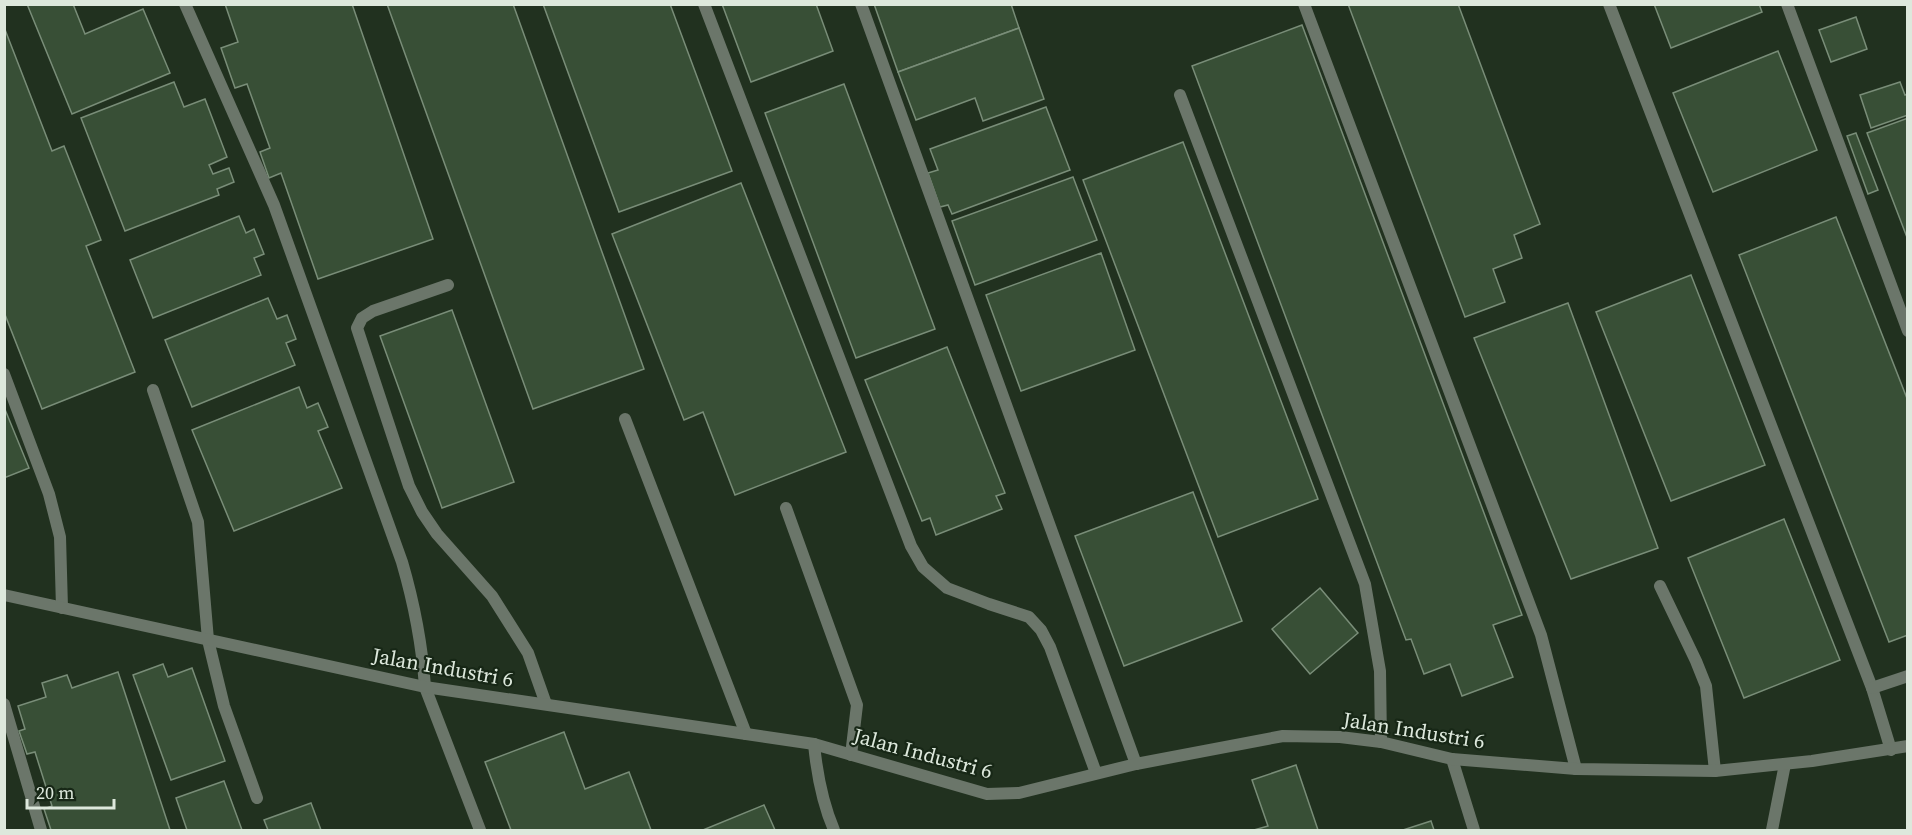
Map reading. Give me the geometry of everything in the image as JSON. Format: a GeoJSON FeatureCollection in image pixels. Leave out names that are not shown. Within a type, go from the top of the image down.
{"type":"FeatureCollection","features":[{"type":"Feature","properties":{"kind":"street"},"geometry":{"type":"LineString","coordinates":[[185,4],[274,206],[402,562],[412,598],[423,655],[425,687],[480,831]]}},
{"type":"Feature","properties":{"kind":"street"},"geometry":{"type":"LineString","coordinates":[[704,4],[910,546],[923,567],[947,588],[1029,616],[1041,630],[1050,647],[1096,773]]}},
{"type":"Feature","properties":{"kind":"street"},"geometry":{"type":"LineString","coordinates":[[861,4],[1136,764]]}},
{"type":"Feature","properties":{"kind":"street"},"geometry":{"type":"LineString","coordinates":[[1304,4],[1541,634],[1576,769]]}},
{"type":"Feature","properties":{"kind":"street"},"geometry":{"type":"LineString","coordinates":[[1609,4],[1872,688],[1891,750]]}},
{"type":"Feature","properties":{"kind":"street"},"geometry":{"type":"LineString","coordinates":[[1787,4],[1908,331]]}},
{"type":"Feature","properties":{"kind":"street"},"geometry":{"type":"LineString","coordinates":[[1180,95],[1365,584],[1380,670],[1381,742]]}},
{"type":"Feature","properties":{"kind":"street"},"geometry":{"type":"LineString","coordinates":[[448,285],[373,311],[362,318],[357,328],[409,486],[422,512],[437,534],[492,596],[528,653],[546,704]]}},
{"type":"Feature","properties":{"kind":"street"},"geometry":{"type":"LineString","coordinates":[[4,374],[49,494],[60,537],[62,608]]}},
{"type":"Feature","properties":{"kind":"street"},"geometry":{"type":"LineString","coordinates":[[153,390],[198,522],[208,640],[224,706],[257,798]]}},
{"type":"Feature","properties":{"kind":"street"},"geometry":{"type":"LineString","coordinates":[[625,419],[746,734]]}},
{"type":"Feature","properties":{"kind":"street"},"geometry":{"type":"LineString","coordinates":[[786,508],[857,705],[851,755]]}},
{"type":"Feature","properties":{"kind":"street"},"geometry":{"type":"LineString","coordinates":[[1660,586],[1706,686],[1715,771]]}},
{"type":"Feature","properties":{"kind":"street","name":"Jalan Industri 6"},"geometry":{"type":"LineString","coordinates":[[4,595],[425,687],[814,744],[987,794],[1019,793],[1136,764],[1283,736],[1340,737],[1381,742],[1452,759],[1576,769],[1715,771],[1785,764],[1908,746]]}},
{"type":"Feature","properties":{"kind":"street"},"geometry":{"type":"LineString","coordinates":[[1872,688],[1908,676]]}},
{"type":"Feature","properties":{"kind":"street"},"geometry":{"type":"LineString","coordinates":[[4,704],[41,831]]}},
{"type":"Feature","properties":{"kind":"street"},"geometry":{"type":"LineString","coordinates":[[814,744],[818,780],[834,831]]}},
{"type":"Feature","properties":{"kind":"street"},"geometry":{"type":"LineString","coordinates":[[1452,759],[1474,831]]}},
{"type":"Feature","properties":{"kind":"street"},"geometry":{"type":"LineString","coordinates":[[1772,831],[1785,764]]}},
{"type":"Feature","properties":{"kind":"building"},"geometry":{"type":"Polygon","coordinates":[[[27,4],[73,4],[85,34],[143,9],[170,73],[72,114],[27,4]]]}},
{"type":"Feature","properties":{"kind":"building"},"geometry":{"type":"Polygon","coordinates":[[[225,4],[352,4],[433,239],[318,279],[281,173],[269,178],[260,152],[270,148],[247,84],[235,88],[221,48],[238,42],[225,4]]]}},
{"type":"Feature","properties":{"kind":"building"},"geometry":{"type":"Polygon","coordinates":[[[387,4],[513,4],[644,369],[533,409],[387,4]]]}},
{"type":"Feature","properties":{"kind":"building"},"geometry":{"type":"Polygon","coordinates":[[[543,4],[670,4],[732,171],[619,212],[543,4]]]}},
{"type":"Feature","properties":{"kind":"building"},"geometry":{"type":"Polygon","coordinates":[[[722,4],[816,4],[833,51],[751,82],[722,4]]]}},
{"type":"Feature","properties":{"kind":"building"},"geometry":{"type":"Polygon","coordinates":[[[874,4],[1011,4],[1019,28],[898,72],[874,4]]]}},
{"type":"Feature","properties":{"kind":"building"},"geometry":{"type":"Polygon","coordinates":[[[1348,4],[1458,4],[1540,224],[1514,235],[1522,258],[1493,269],[1505,302],[1465,317],[1348,4]]]}},
{"type":"Feature","properties":{"kind":"building"},"geometry":{"type":"Polygon","coordinates":[[[1654,4],[1759,4],[1762,12],[1671,48],[1654,4]]]}},
{"type":"Feature","properties":{"kind":"building"},"geometry":{"type":"Polygon","coordinates":[[[1856,17],[1867,49],[1831,62],[1819,30],[1856,17]]]}},
{"type":"Feature","properties":{"kind":"building"},"geometry":{"type":"Polygon","coordinates":[[[1302,25],[1522,615],[1493,625],[1513,677],[1462,696],[1450,664],[1424,674],[1411,639],[1406,640],[1192,66],[1302,25]]]}},
{"type":"Feature","properties":{"kind":"building"},"geometry":{"type":"Polygon","coordinates":[[[4,27],[52,151],[64,146],[101,240],[86,246],[135,372],[42,409],[4,312],[4,27]]]}},
{"type":"Feature","properties":{"kind":"building"},"geometry":{"type":"Polygon","coordinates":[[[1019,28],[1044,99],[983,121],[975,98],[916,120],[898,72],[1019,28]]]}},
{"type":"Feature","properties":{"kind":"building"},"geometry":{"type":"Polygon","coordinates":[[[1778,51],[1817,150],[1713,192],[1673,93],[1778,51]]]}},
{"type":"Feature","properties":{"kind":"building"},"geometry":{"type":"Polygon","coordinates":[[[174,82],[184,107],[205,99],[227,157],[209,165],[213,174],[229,168],[234,182],[217,189],[219,195],[125,231],[81,118],[174,82]]]}},
{"type":"Feature","properties":{"kind":"building"},"geometry":{"type":"Polygon","coordinates":[[[1900,82],[1905,95],[1908,94],[1908,115],[1871,128],[1860,95],[1900,82]]]}},
{"type":"Feature","properties":{"kind":"building"},"geometry":{"type":"Polygon","coordinates":[[[844,84],[935,329],[856,358],[765,113],[844,84]]]}},
{"type":"Feature","properties":{"kind":"building"},"geometry":{"type":"Polygon","coordinates":[[[1046,107],[1070,170],[952,214],[948,205],[940,207],[928,173],[938,170],[930,149],[1046,107]]]}},
{"type":"Feature","properties":{"kind":"building"},"geometry":{"type":"Polygon","coordinates":[[[1908,118],[1908,240],[1867,133],[1908,118]]]}},
{"type":"Feature","properties":{"kind":"building"},"geometry":{"type":"Polygon","coordinates":[[[1856,133],[1878,190],[1868,194],[1847,136],[1856,133]]]}},
{"type":"Feature","properties":{"kind":"building"},"geometry":{"type":"Polygon","coordinates":[[[1183,142],[1318,499],[1218,537],[1083,180],[1183,142]]]}},
{"type":"Feature","properties":{"kind":"building"},"geometry":{"type":"Polygon","coordinates":[[[1073,177],[1097,240],[975,285],[952,221],[1073,177]]]}},
{"type":"Feature","properties":{"kind":"building"},"geometry":{"type":"Polygon","coordinates":[[[741,183],[846,452],[735,495],[703,412],[684,420],[612,234],[741,183]]]}},
{"type":"Feature","properties":{"kind":"building"},"geometry":{"type":"Polygon","coordinates":[[[239,216],[246,233],[254,229],[264,254],[254,258],[261,275],[153,318],[130,260],[239,216]]]}},
{"type":"Feature","properties":{"kind":"building"},"geometry":{"type":"Polygon","coordinates":[[[1836,217],[1908,401],[1908,635],[1889,642],[1739,255],[1836,217]]]}},
{"type":"Feature","properties":{"kind":"building"},"geometry":{"type":"Polygon","coordinates":[[[1101,253],[1135,350],[1021,391],[986,295],[1101,253]]]}},
{"type":"Feature","properties":{"kind":"building"},"geometry":{"type":"Polygon","coordinates":[[[1691,275],[1765,465],[1671,501],[1596,312],[1691,275]]]}},
{"type":"Feature","properties":{"kind":"building"},"geometry":{"type":"Polygon","coordinates":[[[268,298],[277,319],[287,315],[296,339],[286,343],[295,365],[192,407],[165,340],[268,298]]]}},
{"type":"Feature","properties":{"kind":"building"},"geometry":{"type":"Polygon","coordinates":[[[1568,303],[1658,548],[1571,579],[1474,338],[1568,303]]]}},
{"type":"Feature","properties":{"kind":"building"},"geometry":{"type":"Polygon","coordinates":[[[452,310],[514,482],[442,508],[380,336],[452,310]]]}},
{"type":"Feature","properties":{"kind":"building"},"geometry":{"type":"Polygon","coordinates":[[[947,347],[1005,493],[996,496],[1002,509],[936,535],[930,518],[922,521],[865,380],[947,347]]]}},
{"type":"Feature","properties":{"kind":"building"},"geometry":{"type":"Polygon","coordinates":[[[299,387],[307,408],[318,403],[328,427],[318,431],[342,488],[234,531],[192,430],[299,387]]]}},
{"type":"Feature","properties":{"kind":"building"},"geometry":{"type":"Polygon","coordinates":[[[4,407],[29,468],[4,478],[4,407]]]}},
{"type":"Feature","properties":{"kind":"building"},"geometry":{"type":"Polygon","coordinates":[[[1193,492],[1242,621],[1124,666],[1075,536],[1193,492]]]}},
{"type":"Feature","properties":{"kind":"building"},"geometry":{"type":"Polygon","coordinates":[[[1784,519],[1840,660],[1744,698],[1688,558],[1784,519]]]}},
{"type":"Feature","properties":{"kind":"building"},"geometry":{"type":"Polygon","coordinates":[[[1320,588],[1358,633],[1310,674],[1272,629],[1320,588]]]}},
{"type":"Feature","properties":{"kind":"building"},"geometry":{"type":"Polygon","coordinates":[[[163,664],[168,677],[192,668],[225,761],[171,780],[133,675],[163,664]]]}},
{"type":"Feature","properties":{"kind":"building"},"geometry":{"type":"Polygon","coordinates":[[[118,672],[170,830],[51,830],[44,809],[52,806],[35,752],[27,754],[19,731],[25,729],[18,706],[46,697],[42,683],[67,675],[72,688],[118,672]]]}},
{"type":"Feature","properties":{"kind":"building"},"geometry":{"type":"Polygon","coordinates":[[[564,732],[585,789],[629,772],[651,830],[511,830],[485,762],[564,732]]]}},
{"type":"Feature","properties":{"kind":"building"},"geometry":{"type":"Polygon","coordinates":[[[1296,765],[1318,830],[1254,830],[1268,826],[1252,780],[1296,765]]]}},
{"type":"Feature","properties":{"kind":"building"},"geometry":{"type":"Polygon","coordinates":[[[224,781],[242,830],[187,830],[176,798],[224,781]]]}},
{"type":"Feature","properties":{"kind":"building"},"geometry":{"type":"Polygon","coordinates":[[[311,803],[321,830],[268,830],[264,820],[311,803]]]}},
{"type":"Feature","properties":{"kind":"building"},"geometry":{"type":"Polygon","coordinates":[[[764,805],[775,830],[703,830],[764,805]]]}},
{"type":"Feature","properties":{"kind":"building"},"geometry":{"type":"Polygon","coordinates":[[[1431,821],[1434,830],[1403,830],[1431,821]]]}}]}
